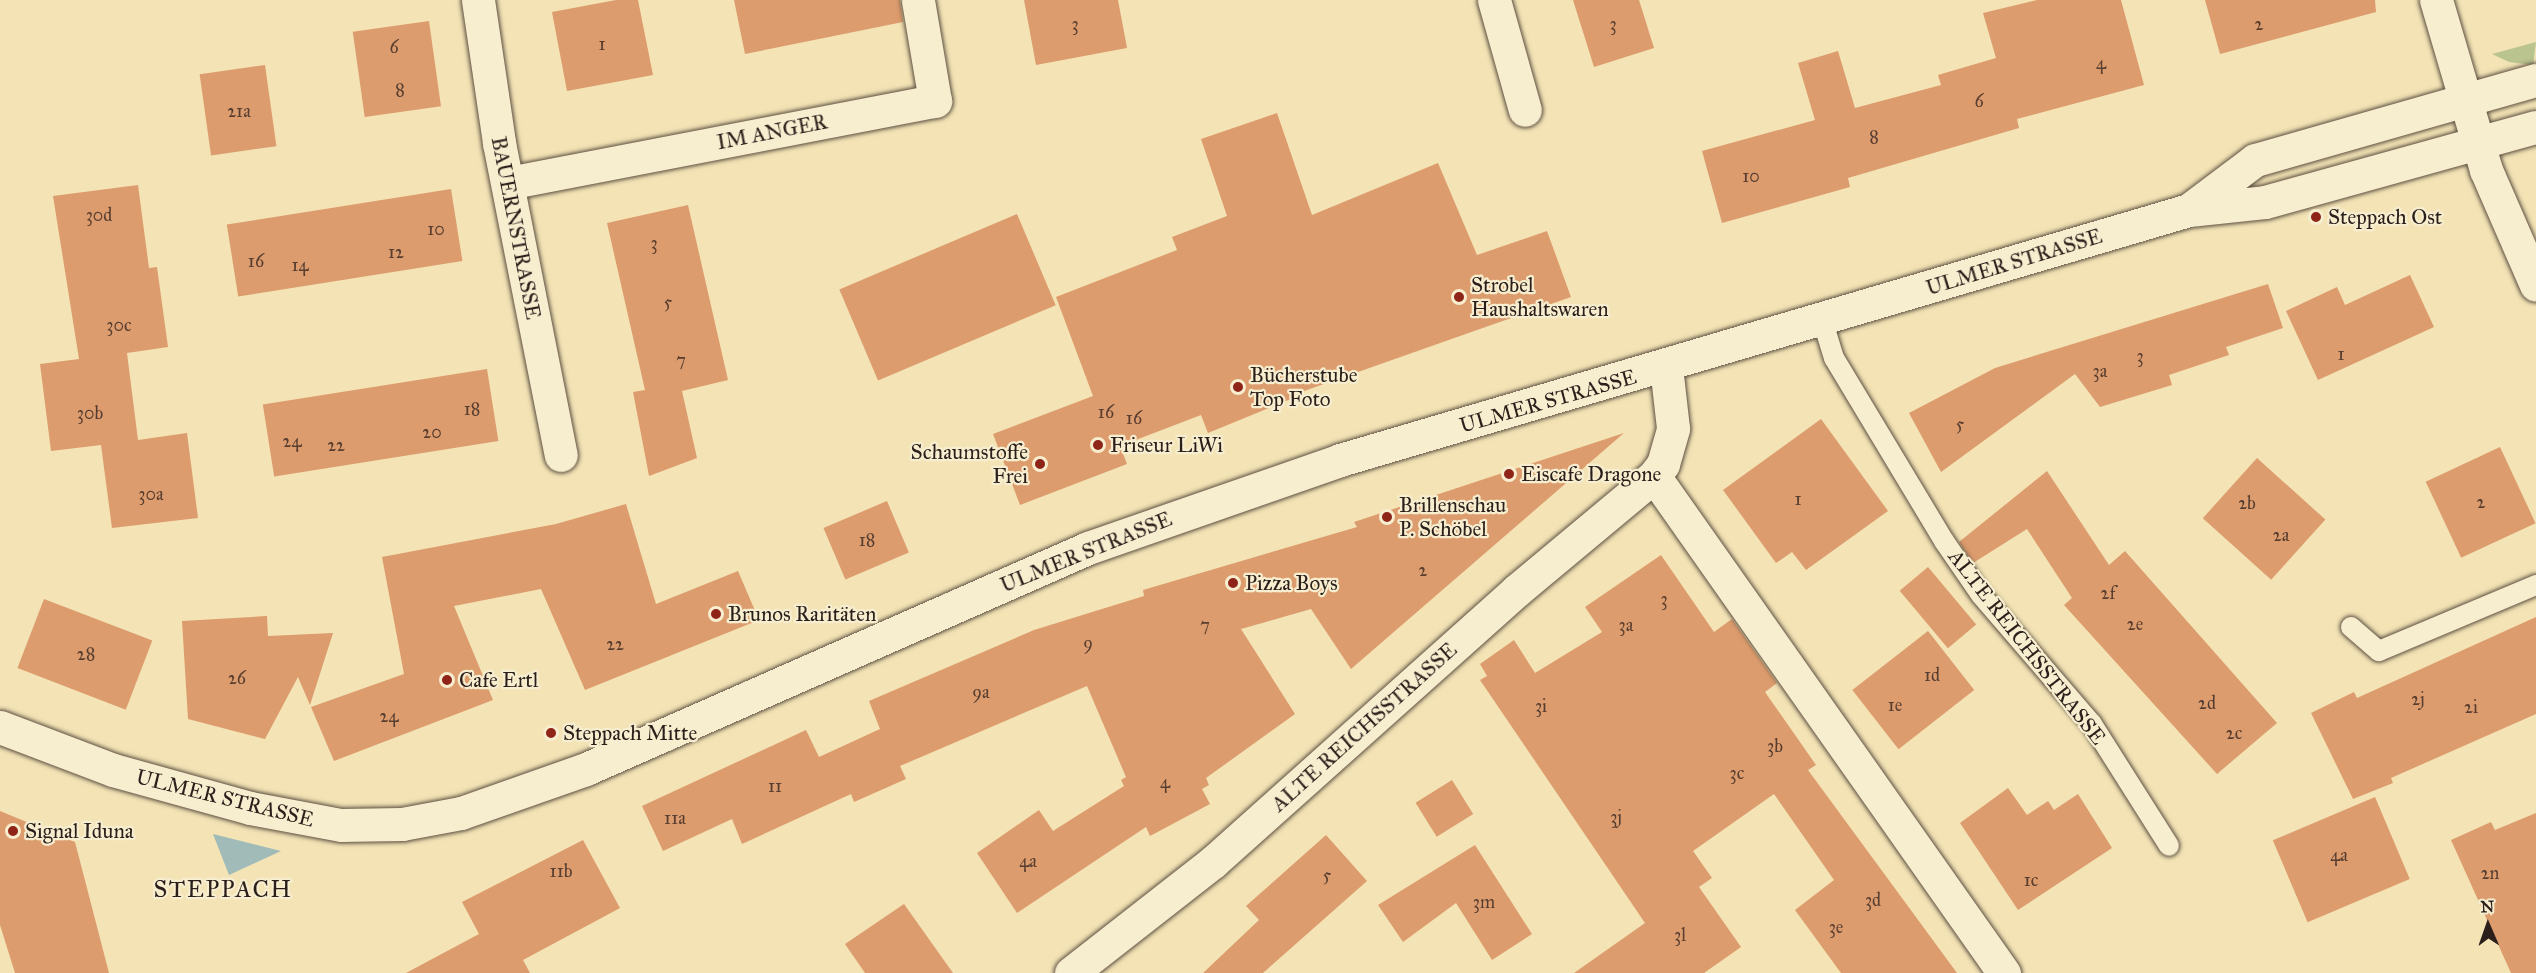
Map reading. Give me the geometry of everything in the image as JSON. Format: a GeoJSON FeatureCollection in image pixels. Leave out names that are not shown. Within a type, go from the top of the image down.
{"type":"FeatureCollection","features":[{"type":"Feature","properties":{"kind":"street","name":"BAUERNSTRASSE"},"geometry":{"type":"LineString","coordinates":[[478,0],[508,183],[561,455]]}},
{"type":"Feature","properties":{"kind":"street","name":"IM ANGER"},"geometry":{"type":"LineString","coordinates":[[508,183],[935,101],[918,0]]}},
{"type":"Feature","properties":{"kind":"street"},"geometry":{"type":"LineString","coordinates":[[1494,0],[1525,110]]}},
{"type":"Feature","properties":{"kind":"street"},"geometry":{"type":"LineString","coordinates":[[2436,0],[2486,170],[2536,285]]}},
{"type":"Feature","properties":{"kind":"street","name":"ULMER STRASSE"},"geometry":{"type":"LineString","coordinates":[[2189,210],[2255,160],[2465,97],[2536,80]]}},
{"type":"Feature","properties":{"kind":"street","name":"ULMER STRASSE"},"geometry":{"type":"LineString","coordinates":[[0,727],[113,770],[250,808],[340,825],[402,824],[462,813],[586,769],[1026,574],[1139,529],[1340,460],[1666,367],[2189,210],[2265,202],[2536,127]]}},
{"type":"Feature","properties":{"kind":"street","name":"ALTE REICHSSTRASSE"},"geometry":{"type":"LineString","coordinates":[[1071,973],[1213,862],[1516,591],[1653,476],[1663,464],[1673,428],[1666,367]]}},
{"type":"Feature","properties":{"kind":"street"},"geometry":{"type":"LineString","coordinates":[[1653,476],[2004,973]]}},
{"type":"Feature","properties":{"kind":"lane","name":"ALTE REICHSSTRASSE"},"geometry":{"type":"LineString","coordinates":[[1822,319],[1834,358],[1944,541],[1981,595],[2092,724],[2169,846]]}},
{"type":"Feature","properties":{"kind":"lane"},"geometry":{"type":"LineString","coordinates":[[2351,627],[2379,651],[2536,585]]}},
{"type":"Feature","properties":{"kind":"green space"},"geometry":{"type":"Polygon","coordinates":[[[2536,42],[2533,65],[2509,62],[2492,54],[2536,42]]]}},
{"type":"Feature","properties":{"kind":"water"},"geometry":{"type":"Polygon","coordinates":[[[213,834],[281,851],[229,875],[213,834]]]}},
{"type":"Feature","properties":{"kind":"building"},"geometry":{"type":"Polygon","coordinates":[[[616,0],[638,0],[653,75],[567,91],[552,12],[616,0]]]}},
{"type":"Feature","properties":{"kind":"building"},"geometry":{"type":"Polygon","coordinates":[[[734,0],[900,0],[903,22],[745,54],[734,0]]]}},
{"type":"Feature","properties":{"kind":"building"},"geometry":{"type":"Polygon","coordinates":[[[1024,0],[1118,0],[1127,48],[1036,65],[1024,0]]]}},
{"type":"Feature","properties":{"kind":"building"},"geometry":{"type":"Polygon","coordinates":[[[1573,0],[1639,0],[1654,48],[1594,67],[1573,0]]]}},
{"type":"Feature","properties":{"kind":"building"},"geometry":{"type":"Polygon","coordinates":[[[2037,0],[2121,0],[2144,85],[2017,119],[2019,128],[1848,178],[1850,187],[1722,223],[1702,151],[1815,120],[1798,63],[1838,51],[1855,108],[1941,85],[1938,75],[1996,58],[1983,13],[2037,0]]]}},
{"type":"Feature","properties":{"kind":"building"},"geometry":{"type":"Polygon","coordinates":[[[2205,0],[2375,0],[2376,12],[2220,54],[2205,0]]]}},
{"type":"Feature","properties":{"kind":"building"},"geometry":{"type":"Polygon","coordinates":[[[429,21],[441,106],[365,117],[353,32],[429,21]]]}},
{"type":"Feature","properties":{"kind":"building"},"geometry":{"type":"Polygon","coordinates":[[[265,65],[276,146],[211,155],[200,74],[265,65]]]}},
{"type":"Feature","properties":{"kind":"building"},"geometry":{"type":"Polygon","coordinates":[[[1277,113],[1312,215],[1438,163],[1477,255],[1547,231],[1571,297],[1290,396],[1291,399],[1208,433],[1201,415],[1120,446],[1127,464],[1020,505],[993,434],[1093,396],[1056,297],[1177,250],[1172,237],[1227,216],[1201,139],[1277,113]]]}},
{"type":"Feature","properties":{"kind":"building"},"geometry":{"type":"Polygon","coordinates":[[[138,185],[149,268],[157,267],[168,347],[127,353],[138,440],[187,433],[198,518],[112,528],[101,445],[51,451],[40,364],[79,359],[53,196],[138,185]]]}},
{"type":"Feature","properties":{"kind":"building"},"geometry":{"type":"Polygon","coordinates":[[[451,189],[462,261],[238,297],[227,225],[451,189]]]}},
{"type":"Feature","properties":{"kind":"building"},"geometry":{"type":"Polygon","coordinates":[[[688,205],[728,380],[682,391],[697,458],[649,476],[633,392],[645,390],[607,223],[688,205]]]}},
{"type":"Feature","properties":{"kind":"building"},"geometry":{"type":"Polygon","coordinates":[[[1017,214],[1056,305],[878,381],[839,289],[1017,214]]]}},
{"type":"Feature","properties":{"kind":"building"},"geometry":{"type":"Polygon","coordinates":[[[2410,275],[2434,327],[2318,380],[2286,311],[2337,287],[2345,305],[2410,275]]]}},
{"type":"Feature","properties":{"kind":"building"},"geometry":{"type":"Polygon","coordinates":[[[2268,284],[2283,328],[2226,347],[2229,355],[2169,375],[2172,385],[2100,407],[2075,374],[1941,472],[1909,413],[1995,368],[2268,284]]]}},
{"type":"Feature","properties":{"kind":"building"},"geometry":{"type":"Polygon","coordinates":[[[487,369],[498,441],[274,477],[263,405],[487,369]]]}},
{"type":"Feature","properties":{"kind":"building"},"geometry":{"type":"Polygon","coordinates":[[[1821,419],[1888,511],[1806,570],[1792,552],[1776,563],[1723,490],[1821,419]]]}},
{"type":"Feature","properties":{"kind":"building"},"geometry":{"type":"Polygon","coordinates":[[[1624,433],[1351,669],[1311,609],[1241,629],[1295,714],[1206,778],[1209,785],[1202,789],[1210,804],[1150,836],[1146,827],[1017,913],[977,853],[1039,810],[1053,831],[1124,786],[1121,780],[1126,777],[1087,686],[900,766],[906,779],[854,802],[851,794],[742,844],[732,819],[663,851],[642,806],[806,730],[819,757],[880,729],[869,701],[1034,630],[1144,596],[1143,590],[1357,527],[1354,522],[1624,433]]]}},
{"type":"Feature","properties":{"kind":"building"},"geometry":{"type":"Polygon","coordinates":[[[2500,447],[2535,523],[2461,558],[2426,482],[2500,447]]]}},
{"type":"Feature","properties":{"kind":"building"},"geometry":{"type":"Polygon","coordinates":[[[2257,458],[2325,520],[2271,580],[2203,518],[2257,458]]]}},
{"type":"Feature","properties":{"kind":"building"},"geometry":{"type":"Polygon","coordinates":[[[2047,471],[2109,565],[2125,551],[2277,723],[2217,774],[2064,605],[2072,598],[2027,529],[1973,563],[1959,542],[2047,471]]]}},
{"type":"Feature","properties":{"kind":"building"},"geometry":{"type":"Polygon","coordinates":[[[887,501],[909,553],[845,580],[823,528],[887,501]]]}},
{"type":"Feature","properties":{"kind":"building"},"geometry":{"type":"Polygon","coordinates":[[[626,504],[656,604],[738,571],[759,620],[585,690],[541,589],[454,606],[493,700],[334,761],[311,707],[404,674],[382,557],[556,524],[626,504]]]}},
{"type":"Feature","properties":{"kind":"building"},"geometry":{"type":"Polygon","coordinates":[[[1661,555],[1714,632],[1732,619],[1777,683],[1765,692],[1816,765],[1808,770],[1957,973],[1841,973],[1795,910],[1834,880],[1774,794],[1693,851],[1712,878],[1699,887],[1741,947],[1704,973],[1574,973],[1645,923],[1480,680],[1487,676],[1480,664],[1514,640],[1535,673],[1602,632],[1585,607],[1661,555]]]}},
{"type":"Feature","properties":{"kind":"building"},"geometry":{"type":"Polygon","coordinates":[[[1928,567],[1976,624],[1948,648],[1900,591],[1928,567]]]}},
{"type":"Feature","properties":{"kind":"building"},"geometry":{"type":"Polygon","coordinates":[[[44,599],[152,641],[126,710],[17,668],[44,599]]]}},
{"type":"Feature","properties":{"kind":"building"},"geometry":{"type":"Polygon","coordinates":[[[267,616],[268,636],[333,633],[310,705],[298,677],[265,739],[188,719],[182,621],[267,616]]]}},
{"type":"Feature","properties":{"kind":"building"},"geometry":{"type":"Polygon","coordinates":[[[2536,617],[2536,714],[2391,778],[2393,783],[2353,799],[2311,713],[2354,692],[2357,698],[2536,617]]]}},
{"type":"Feature","properties":{"kind":"building"},"geometry":{"type":"Polygon","coordinates":[[[1928,631],[1974,690],[1899,749],[1852,690],[1928,631]]]}},
{"type":"Feature","properties":{"kind":"building"},"geometry":{"type":"Polygon","coordinates":[[[1452,780],[1473,814],[1437,837],[1416,803],[1452,780]]]}},
{"type":"Feature","properties":{"kind":"building"},"geometry":{"type":"Polygon","coordinates":[[[2008,788],[2027,815],[2048,801],[2054,810],[2078,794],[2112,848],[2018,910],[1960,823],[2008,788]]]}},
{"type":"Feature","properties":{"kind":"building"},"geometry":{"type":"Polygon","coordinates":[[[2375,797],[2410,879],[2308,922],[2273,840],[2375,797]]]}},
{"type":"Feature","properties":{"kind":"building"},"geometry":{"type":"Polygon","coordinates":[[[0,811],[75,842],[109,973],[15,973],[0,925],[0,811]]]}},
{"type":"Feature","properties":{"kind":"building"},"geometry":{"type":"Polygon","coordinates":[[[2536,813],[2536,973],[2511,973],[2451,840],[2491,822],[2495,830],[2536,813]]]}},
{"type":"Feature","properties":{"kind":"building"},"geometry":{"type":"Polygon","coordinates":[[[1326,835],[1367,881],[1263,973],[1203,973],[1259,920],[1246,906],[1326,835]]]}},
{"type":"Feature","properties":{"kind":"building"},"geometry":{"type":"Polygon","coordinates":[[[583,840],[620,908],[523,960],[530,973],[406,973],[479,934],[462,902],[583,840]]]}},
{"type":"Feature","properties":{"kind":"building"},"geometry":{"type":"Polygon","coordinates":[[[1475,845],[1532,934],[1492,960],[1456,903],[1403,942],[1378,905],[1475,845]]]}},
{"type":"Feature","properties":{"kind":"building"},"geometry":{"type":"Polygon","coordinates":[[[904,904],[953,973],[865,973],[845,944],[904,904]]]}},
{"type":"Feature","properties":{"kind":"place","name":"Steppach Ost"},"geometry":{"type":"Point","coordinates":[2316,217]}},
{"type":"Feature","properties":{"kind":"place","name":"Strobel Haushaltswaren"},"geometry":{"type":"Point","coordinates":[1459,297]}},
{"type":"Feature","properties":{"kind":"place","name":"Bücherstube Top Foto"},"geometry":{"type":"Point","coordinates":[1238,387]}},
{"type":"Feature","properties":{"kind":"place","name":"Friseur LiWi"},"geometry":{"type":"Point","coordinates":[1098,445]}},
{"type":"Feature","properties":{"kind":"place","name":"Schaumstoffe Frei"},"geometry":{"type":"Point","coordinates":[1040,464]}},
{"type":"Feature","properties":{"kind":"place","name":"Eiscafe Dragone"},"geometry":{"type":"Point","coordinates":[1509,474]}},
{"type":"Feature","properties":{"kind":"place","name":"Brillenschau P. Schöbel"},"geometry":{"type":"Point","coordinates":[1387,517]}},
{"type":"Feature","properties":{"kind":"place","name":"Pizza Boys"},"geometry":{"type":"Point","coordinates":[1233,583]}},
{"type":"Feature","properties":{"kind":"place","name":"Brunos Raritäten"},"geometry":{"type":"Point","coordinates":[716,614]}},
{"type":"Feature","properties":{"kind":"place","name":"Cafe Ertl"},"geometry":{"type":"Point","coordinates":[447,680]}},
{"type":"Feature","properties":{"kind":"place","name":"Steppach Mitte"},"geometry":{"type":"Point","coordinates":[551,733]}},
{"type":"Feature","properties":{"kind":"place","name":"Signal Iduna"},"geometry":{"type":"Point","coordinates":[13,831]}},
{"type":"Feature","properties":{"kind":"district","name":"STEPPACH"},"geometry":{"type":"Point","coordinates":[223,890]}}]}
